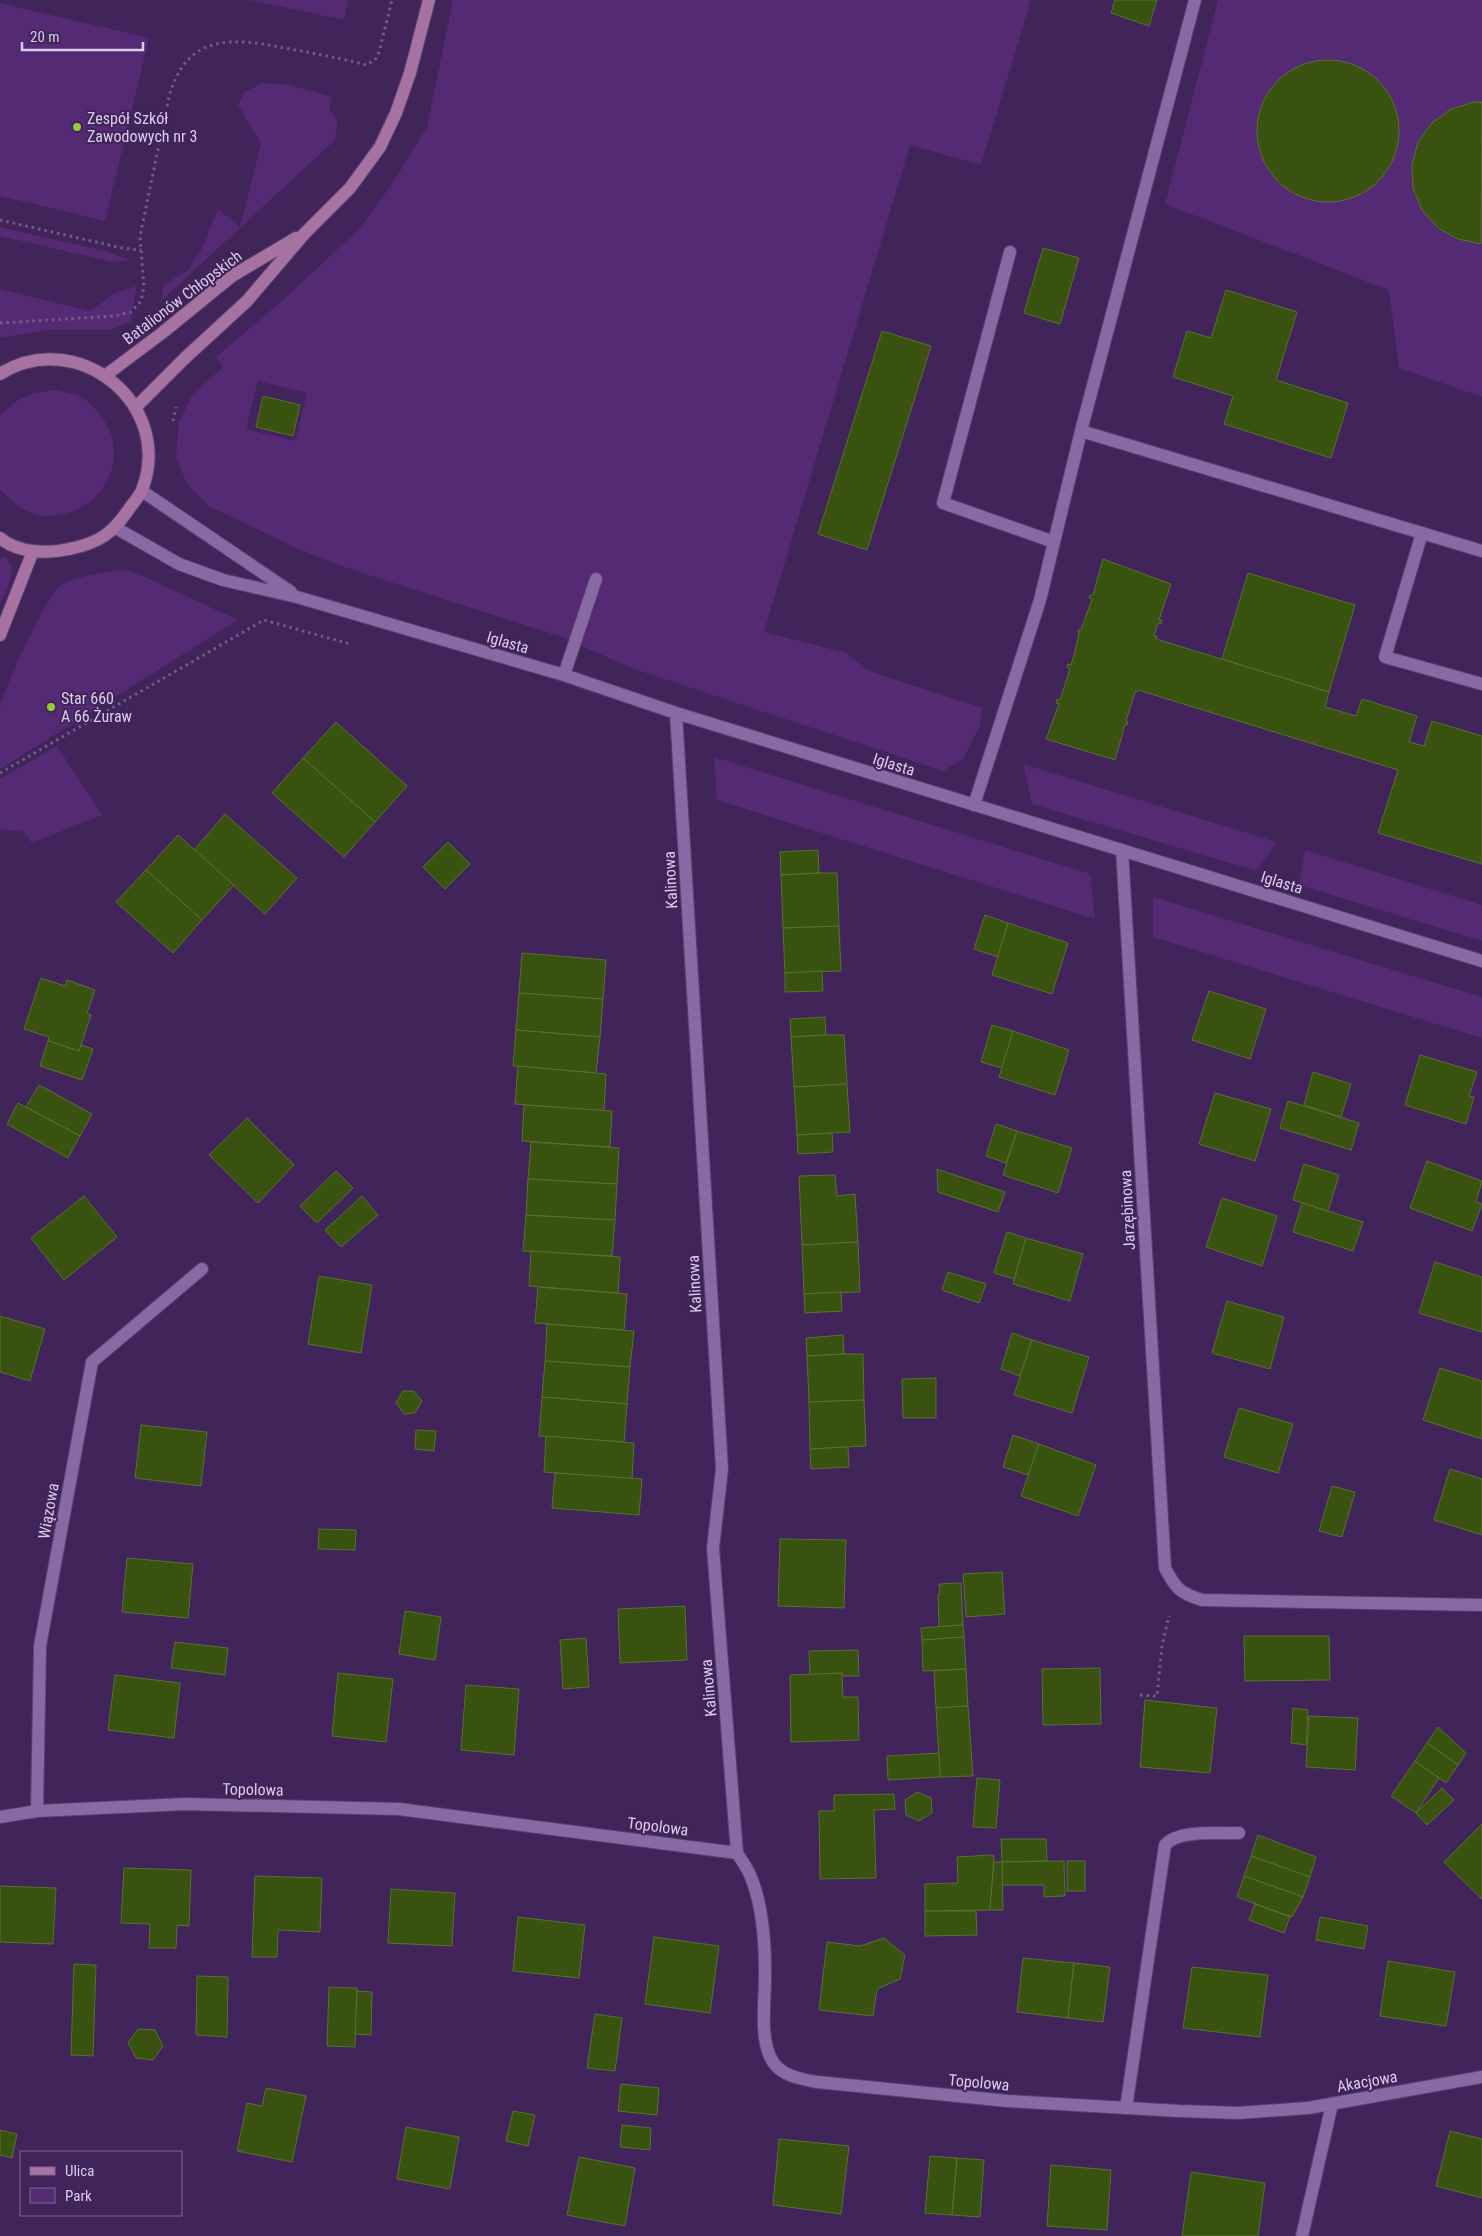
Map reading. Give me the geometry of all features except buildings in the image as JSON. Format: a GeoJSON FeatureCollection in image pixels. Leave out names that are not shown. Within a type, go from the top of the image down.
{"type":"FeatureCollection","features":[{"type":"Feature","properties":{"kind":"street","name":"Batalionów Chłopskich"},"geometry":{"type":"LineString","coordinates":[[136,407],[185,358],[247,301],[305,233],[350,188],[380,147],[396,113],[410,73],[428,0]]}},
{"type":"Feature","properties":{"kind":"street"},"geometry":{"type":"LineString","coordinates":[[974,805],[1040,600],[1080,431],[1195,0]]}},
{"type":"Feature","properties":{"kind":"street","name":"Batalionów Chłopskich"},"geometry":{"type":"LineString","coordinates":[[106,375],[162,333],[232,276],[305,233]]}},
{"type":"Feature","properties":{"kind":"street"},"geometry":{"type":"LineString","coordinates":[[1010,252],[943,502],[1054,542]]}},
{"type":"Feature","properties":{"kind":"street"},"geometry":{"type":"LineString","coordinates":[[0,374],[13,365],[45,358],[77,361],[106,375],[136,407],[146,434],[148,453],[148,463],[142,491],[116,528],[87,546],[54,552],[33,551],[4,542],[0,538]]}},
{"type":"Feature","properties":{"kind":"street"},"geometry":{"type":"LineString","coordinates":[[1080,431],[1482,551]]}},
{"type":"Feature","properties":{"kind":"street","name":"Iglasta"},"geometry":{"type":"LineString","coordinates":[[142,491],[297,597]]}},
{"type":"Feature","properties":{"kind":"street","name":"Iglasta"},"geometry":{"type":"LineString","coordinates":[[116,528],[179,564],[223,580],[297,597],[564,675],[676,713],[1482,961]]}},
{"type":"Feature","properties":{"kind":"street"},"geometry":{"type":"LineString","coordinates":[[1422,534],[1385,657],[1482,684]]}},
{"type":"Feature","properties":{"kind":"street"},"geometry":{"type":"LineString","coordinates":[[0,635],[33,551]]}},
{"type":"Feature","properties":{"kind":"street"},"geometry":{"type":"LineString","coordinates":[[564,675],[596,579]]}},
{"type":"Feature","properties":{"kind":"street","name":"Kalinowa"},"geometry":{"type":"LineString","coordinates":[[676,713],[722,1469],[713,1548],[737,1853]]}},
{"type":"Feature","properties":{"kind":"street","name":"Jarzębinowa"},"geometry":{"type":"LineString","coordinates":[[1122,850],[1164,1568],[1176,1586]]}},
{"type":"Feature","properties":{"kind":"street","name":"Wiązowa"},"geometry":{"type":"LineString","coordinates":[[38,1811],[40,1646],[92,1362],[202,1269]]}},
{"type":"Feature","properties":{"kind":"street"},"geometry":{"type":"LineString","coordinates":[[1176,1586],[1184,1594],[1202,1600],[1482,1605]]}},
{"type":"Feature","properties":{"kind":"street","name":"Topolowa"},"geometry":{"type":"LineString","coordinates":[[0,1816],[38,1811],[186,1804],[399,1809],[737,1853],[752,1878],[759,1902],[765,1963],[766,2045],[774,2064],[782,2071],[799,2079],[1008,2101],[1126,2108],[1238,2113],[1308,2108],[1332,2104]]}},
{"type":"Feature","properties":{"kind":"street"},"geometry":{"type":"LineString","coordinates":[[1126,2108],[1165,1846],[1170,1839],[1184,1835],[1239,1833]]}},
{"type":"Feature","properties":{"kind":"street","name":"Akacjowa"},"geometry":{"type":"LineString","coordinates":[[1302,2236],[1332,2104],[1482,2078]]}},
{"type":"Feature","properties":{"kind":"path"},"geometry":{"type":"LineString","coordinates":[[0,323],[115,316],[131,312],[141,301],[144,287],[140,236],[169,98],[174,81],[188,60],[203,48],[225,41],[250,41],[342,58],[366,65],[375,60],[379,52],[392,0]]}},
{"type":"Feature","properties":{"kind":"path"},"geometry":{"type":"LineString","coordinates":[[0,220],[122,248],[141,250]]}},
{"type":"Feature","properties":{"kind":"path"},"geometry":{"type":"LineString","coordinates":[[171,428],[176,402]]}},
{"type":"Feature","properties":{"kind":"path"},"geometry":{"type":"LineString","coordinates":[[0,773],[264,620]]}},
{"type":"Feature","properties":{"kind":"path"},"geometry":{"type":"LineString","coordinates":[[1140,1696],[1157,1696],[1162,1646],[1176,1586]]}},
{"type":"Feature","properties":{"kind":"green space"},"geometry":{"type":"Polygon","coordinates":[[[249,0],[348,0],[344,20],[249,0]]]}},
{"type":"Feature","properties":{"kind":"green space"},"geometry":{"type":"Polygon","coordinates":[[[453,0],[1031,0],[981,165],[910,145],[764,632],[846,653],[869,671],[982,708],[980,725],[964,758],[943,771],[634,669],[559,636],[353,570],[296,548],[209,506],[187,484],[176,456],[179,423],[192,395],[223,367],[216,357],[282,301],[360,228],[394,181],[427,127],[453,0]],[[258,381],[246,429],[295,441],[307,393],[258,381]]]}},
{"type":"Feature","properties":{"kind":"green space"},"geometry":{"type":"Polygon","coordinates":[[[1218,0],[1482,0],[1482,397],[1399,368],[1389,290],[1165,204],[1218,0]]]}},
{"type":"Feature","properties":{"kind":"green space","name":"Zespół Szkół Zawodowych nr 3"},"geometry":{"type":"Polygon","coordinates":[[[0,3],[149,38],[105,221],[0,196],[0,3]]]}},
{"type":"Feature","properties":{"kind":"green space"},"geometry":{"type":"Polygon","coordinates":[[[263,83],[289,85],[332,97],[329,108],[338,124],[334,141],[161,301],[164,285],[188,270],[201,250],[218,209],[240,227],[261,143],[238,105],[244,92],[263,83]]]}},
{"type":"Feature","properties":{"kind":"green space"},"geometry":{"type":"Polygon","coordinates":[[[0,227],[104,251],[131,260],[113,262],[0,236],[0,227]]]}},
{"type":"Feature","properties":{"kind":"green space"},"geometry":{"type":"Polygon","coordinates":[[[137,286],[130,322],[108,330],[46,330],[0,338],[0,289],[90,311],[115,293],[137,286]]]}},
{"type":"Feature","properties":{"kind":"green space"},"geometry":{"type":"Polygon","coordinates":[[[55,390],[82,397],[98,412],[110,433],[114,447],[113,461],[110,475],[94,498],[82,507],[68,513],[42,516],[29,512],[19,506],[0,489],[0,417],[18,400],[24,397],[55,390]]]}},
{"type":"Feature","properties":{"kind":"green space"},"geometry":{"type":"Polygon","coordinates":[[[4,557],[9,562],[11,573],[8,586],[0,604],[0,559],[4,557]]]}},
{"type":"Feature","properties":{"kind":"green space"},"geometry":{"type":"Polygon","coordinates":[[[115,570],[132,571],[238,620],[0,769],[0,708],[17,664],[36,623],[60,586],[80,578],[115,570]]]}},
{"type":"Feature","properties":{"kind":"green space"},"geometry":{"type":"Polygon","coordinates":[[[57,746],[102,815],[32,843],[24,832],[0,829],[0,779],[57,746]]]}},
{"type":"Feature","properties":{"kind":"green space"},"geometry":{"type":"Polygon","coordinates":[[[714,757],[1090,874],[1095,919],[717,800],[714,757]]]}},
{"type":"Feature","properties":{"kind":"green space"},"geometry":{"type":"Polygon","coordinates":[[[1023,764],[1276,842],[1257,871],[1032,804],[1023,764]]]}},
{"type":"Feature","properties":{"kind":"green space"},"geometry":{"type":"Polygon","coordinates":[[[1305,850],[1482,905],[1482,941],[1299,885],[1305,850]]]}},
{"type":"Feature","properties":{"kind":"green space"},"geometry":{"type":"Polygon","coordinates":[[[1153,897],[1482,997],[1482,1038],[1153,937],[1153,897]]]}},
{"type":"Feature","properties":{"kind":"place","name":"Zespół Szkół Zawodowych nr 3"},"geometry":{"type":"Point","coordinates":[77,127]}},
{"type":"Feature","properties":{"kind":"place","name":"Star 660 A 66 Żuraw"},"geometry":{"type":"Point","coordinates":[51,707]}}]}
